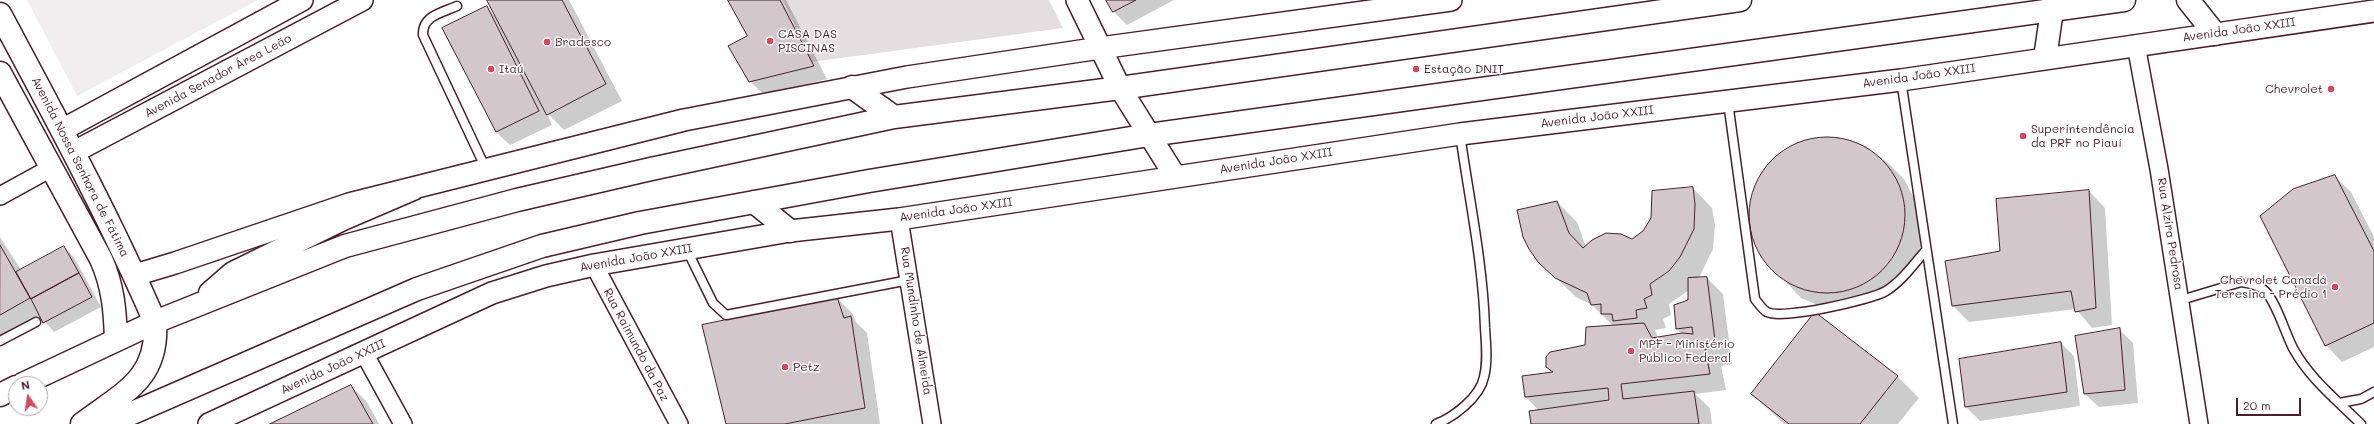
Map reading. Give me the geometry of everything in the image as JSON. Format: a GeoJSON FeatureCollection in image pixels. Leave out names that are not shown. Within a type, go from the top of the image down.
{"type":"FeatureCollection","features":[{"type":"Feature","properties":{"kind":"main road"},"geometry":{"type":"LineString","coordinates":[[40,376],[116,339],[201,302],[345,246],[510,202],[894,117],[1120,88],[1740,0]]}},
{"type":"Feature","properties":{"kind":"main road"},"geometry":{"type":"LineString","coordinates":[[107,424],[417,289],[519,253],[640,223],[754,202],[1149,135],[2124,0]]}},
{"type":"Feature","properties":{"kind":"main road"},"geometry":{"type":"LineString","coordinates":[[2188,0],[2215,34]]}},
{"type":"Feature","properties":{"kind":"main road"},"geometry":{"type":"LineString","coordinates":[[2045,58],[2052,10]]}},
{"type":"Feature","properties":{"kind":"main road","name":"Avenida Nossa Senhora de Fátima"},"geometry":{"type":"LineString","coordinates":[[0,14],[74,152],[135,275],[155,322]]}},
{"type":"Feature","properties":{"kind":"main road","name":"Avenida Nossa Senhora de Fátima"},"geometry":{"type":"LineString","coordinates":[[0,74],[102,259],[110,280],[115,311],[116,339]]}},
{"type":"Feature","properties":{"kind":"main road"},"geometry":{"type":"LineString","coordinates":[[852,87],[894,117]]}},
{"type":"Feature","properties":{"kind":"main road"},"geometry":{"type":"LineString","coordinates":[[201,302],[233,273],[343,219],[413,189]]}},
{"type":"Feature","properties":{"kind":"main road"},"geometry":{"type":"LineString","coordinates":[[754,202],[790,232]]}},
{"type":"Feature","properties":{"kind":"main road"},"geometry":{"type":"LineString","coordinates":[[82,424],[132,387],[148,368],[156,340],[155,322]]}},
{"type":"Feature","properties":{"kind":"street"},"geometry":{"type":"LineString","coordinates":[[62,130],[302,0]]}},
{"type":"Feature","properties":{"kind":"street"},"geometry":{"type":"LineString","coordinates":[[1077,0],[1120,88],[1175,176]]}},
{"type":"Feature","properties":{"kind":"street"},"geometry":{"type":"LineString","coordinates":[[135,275],[175,264],[349,204],[684,120],[852,87],[1100,48],[1410,3],[1451,0]]}},
{"type":"Feature","properties":{"kind":"street"},"geometry":{"type":"LineString","coordinates":[[2370,0],[2374,10]]}},
{"type":"Feature","properties":{"kind":"street","name":"Avenida Senador Área Leão"},"geometry":{"type":"LineString","coordinates":[[74,152],[359,1]]}},
{"type":"Feature","properties":{"kind":"street","name":"Avenida João XXIII"},"geometry":{"type":"LineString","coordinates":[[209,424],[492,293],[546,276],[594,266],[790,232],[899,219],[1460,134],[1901,80],[2374,10]]}},
{"type":"Feature","properties":{"kind":"street"},"geometry":{"type":"LineString","coordinates":[[248,29],[261,53]]}},
{"type":"Feature","properties":{"kind":"street","name":"Rua Alzira Pedrosa"},"geometry":{"type":"LineString","coordinates":[[2136,45],[2181,300],[2199,424]]}},
{"type":"Feature","properties":{"kind":"street"},"geometry":{"type":"LineString","coordinates":[[0,196],[51,168]]}},
{"type":"Feature","properties":{"kind":"street","name":"Rua Mundinho de Almeida"},"geometry":{"type":"LineString","coordinates":[[899,219],[932,424]]}},
{"type":"Feature","properties":{"kind":"street","name":"Rua Raimundo da Paz"},"geometry":{"type":"LineString","coordinates":[[594,266],[679,424]]}},
{"type":"Feature","properties":{"kind":"street"},"geometry":{"type":"LineString","coordinates":[[364,353],[403,424]]}},
{"type":"Feature","properties":{"kind":"lane"},"geometry":{"type":"LineString","coordinates":[[456,6],[428,19],[423,26],[423,35],[487,170]]}},
{"type":"Feature","properties":{"kind":"lane"},"geometry":{"type":"LineString","coordinates":[[1901,80],[1953,424]]}},
{"type":"Feature","properties":{"kind":"lane"},"geometry":{"type":"LineString","coordinates":[[1728,101],[1755,299],[1767,312],[1785,315],[1865,300],[1886,291],[1895,284],[1926,250]]}},
{"type":"Feature","properties":{"kind":"lane"},"geometry":{"type":"LineString","coordinates":[[1436,424],[1447,420],[1474,396],[1484,378],[1486,358],[1484,302],[1460,134]]}},
{"type":"Feature","properties":{"kind":"lane"},"geometry":{"type":"LineString","coordinates":[[687,249],[713,303],[726,316],[909,280]]}},
{"type":"Feature","properties":{"kind":"lane"},"geometry":{"type":"LineString","coordinates":[[2181,300],[2241,282],[2252,284],[2265,290],[2282,321],[2294,350],[2314,380],[2361,424]]}},
{"type":"Feature","properties":{"kind":"lane"},"geometry":{"type":"LineString","coordinates":[[0,341],[36,322]]}},
{"type":"Feature","properties":{"kind":"lane"},"geometry":{"type":"LineString","coordinates":[[2340,404],[2361,399],[2374,392]]}},
{"type":"Feature","properties":{"kind":"shaded area"},"geometry":{"type":"Polygon","coordinates":[[[27,0],[258,0],[77,96],[27,0]]]}},
{"type":"Feature","properties":{"kind":"shaded area"},"geometry":{"type":"Polygon","coordinates":[[[783,0],[1049,0],[1063,28],[812,62],[783,0]]]}},
{"type":"Feature","properties":{"kind":"building","name":"Bradesco"},"geometry":{"type":"Polygon","coordinates":[[[487,0],[562,0],[606,84],[547,115],[487,0]]]}},
{"type":"Feature","properties":{"kind":"building","name":"CASA DAS PISCINAS"},"geometry":{"type":"Polygon","coordinates":[[[728,0],[780,0],[814,66],[749,82],[728,46],[747,36],[728,0]]]}},
{"type":"Feature","properties":{"kind":"building"},"geometry":{"type":"Polygon","coordinates":[[[1106,0],[1136,0],[1113,12],[1106,0]]]}},
{"type":"Feature","properties":{"kind":"building","name":"Itaú"},"geometry":{"type":"Polygon","coordinates":[[[487,6],[539,111],[496,132],[442,28],[487,6]]]}},
{"type":"Feature","properties":{"kind":"building"},"geometry":{"type":"Polygon","coordinates":[[[1819,137],[1835,137],[1850,140],[1864,146],[1882,160],[1896,178],[1902,192],[1905,215],[1902,238],[1896,252],[1882,270],[1864,284],[1850,290],[1835,293],[1819,293],[1804,290],[1790,284],[1772,270],[1762,258],[1752,238],[1749,223],[1749,207],[1752,192],[1758,178],[1772,160],[1784,150],[1804,140],[1819,137]]]}},
{"type":"Feature","properties":{"kind":"building","name":"Chevrolet Canadá Teresina - Prédio 1"},"geometry":{"type":"Polygon","coordinates":[[[2335,175],[2374,251],[2374,323],[2325,346],[2260,216],[2293,189],[2335,175]]]}},
{"type":"Feature","properties":{"kind":"building","name":"MPF - Ministério Público Federal"},"geometry":{"type":"Polygon","coordinates":[[[1693,187],[1695,204],[1694,229],[1680,257],[1669,271],[1650,284],[1652,295],[1644,299],[1647,308],[1636,310],[1637,318],[1613,321],[1612,314],[1601,314],[1601,304],[1591,305],[1587,293],[1555,278],[1538,262],[1529,249],[1523,237],[1517,210],[1557,201],[1569,233],[1583,248],[1592,240],[1606,233],[1621,234],[1632,239],[1643,231],[1651,218],[1652,191],[1693,187]]]}},
{"type":"Feature","properties":{"kind":"building"},"geometry":{"type":"Polygon","coordinates":[[[2089,190],[2096,308],[2075,312],[2071,291],[1952,306],[1945,261],[2000,251],[1996,199],[2089,190]]]}},
{"type":"Feature","properties":{"kind":"building"},"geometry":{"type":"Polygon","coordinates":[[[0,245],[30,298],[0,315],[0,245]]]}},
{"type":"Feature","properties":{"kind":"building"},"geometry":{"type":"Polygon","coordinates":[[[64,246],[79,273],[31,299],[16,272],[64,246]]]}},
{"type":"Feature","properties":{"kind":"building"},"geometry":{"type":"Polygon","coordinates":[[[79,273],[92,297],[43,323],[31,299],[79,273]]]}},
{"type":"Feature","properties":{"kind":"building","name":"MPF - Ministério Público Federal"},"geometry":{"type":"Polygon","coordinates":[[[1707,277],[1716,348],[1705,349],[1710,374],[1621,384],[1623,399],[1694,391],[1699,424],[1531,424],[1529,411],[1609,400],[1608,388],[1525,397],[1522,376],[1553,372],[1546,367],[1546,357],[1550,352],[1585,345],[1586,327],[1644,323],[1652,338],[1682,333],[1693,334],[1692,327],[1676,329],[1674,305],[1688,300],[1688,278],[1707,277]]]}},
{"type":"Feature","properties":{"kind":"building","name":"Petz"},"geometry":{"type":"Polygon","coordinates":[[[837,297],[844,318],[851,316],[865,408],[785,424],[726,424],[702,325],[837,297]]]}},
{"type":"Feature","properties":{"kind":"building"},"geometry":{"type":"Polygon","coordinates":[[[1815,312],[1898,376],[1860,424],[1789,424],[1751,394],[1815,312]]]}},
{"type":"Feature","properties":{"kind":"building"},"geometry":{"type":"Polygon","coordinates":[[[2120,328],[2125,390],[2084,394],[2075,336],[2120,328]]]}},
{"type":"Feature","properties":{"kind":"building"},"geometry":{"type":"Polygon","coordinates":[[[2061,342],[2067,392],[1965,407],[1959,359],[2061,342]]]}},
{"type":"Feature","properties":{"kind":"building"},"geometry":{"type":"Polygon","coordinates":[[[351,385],[373,424],[270,424],[351,385]]]}},
{"type":"Feature","properties":{"kind":"place","name":"CASA DAS PISCINAS"},"geometry":{"type":"Point","coordinates":[770,41]}},
{"type":"Feature","properties":{"kind":"place","name":"Bradesco"},"geometry":{"type":"Point","coordinates":[547,42]}},
{"type":"Feature","properties":{"kind":"place","name":"Itaú"},"geometry":{"type":"Point","coordinates":[491,69]}},
{"type":"Feature","properties":{"kind":"place","name":"Estação DNIT"},"geometry":{"type":"Point","coordinates":[1416,69]}},
{"type":"Feature","properties":{"kind":"place","name":"Chevrolet"},"geometry":{"type":"Point","coordinates":[2331,89]}},
{"type":"Feature","properties":{"kind":"place","name":"Superintendência da PRF no Piauí"},"geometry":{"type":"Point","coordinates":[2023,136]}},
{"type":"Feature","properties":{"kind":"place","name":"Chevrolet Canadá Teresina - Prédio 1"},"geometry":{"type":"Point","coordinates":[2335,287]}},
{"type":"Feature","properties":{"kind":"place","name":"MPF - Ministério Público Federal"},"geometry":{"type":"Point","coordinates":[1631,351]}},
{"type":"Feature","properties":{"kind":"place","name":"Petz"},"geometry":{"type":"Point","coordinates":[785,367]}}]}
